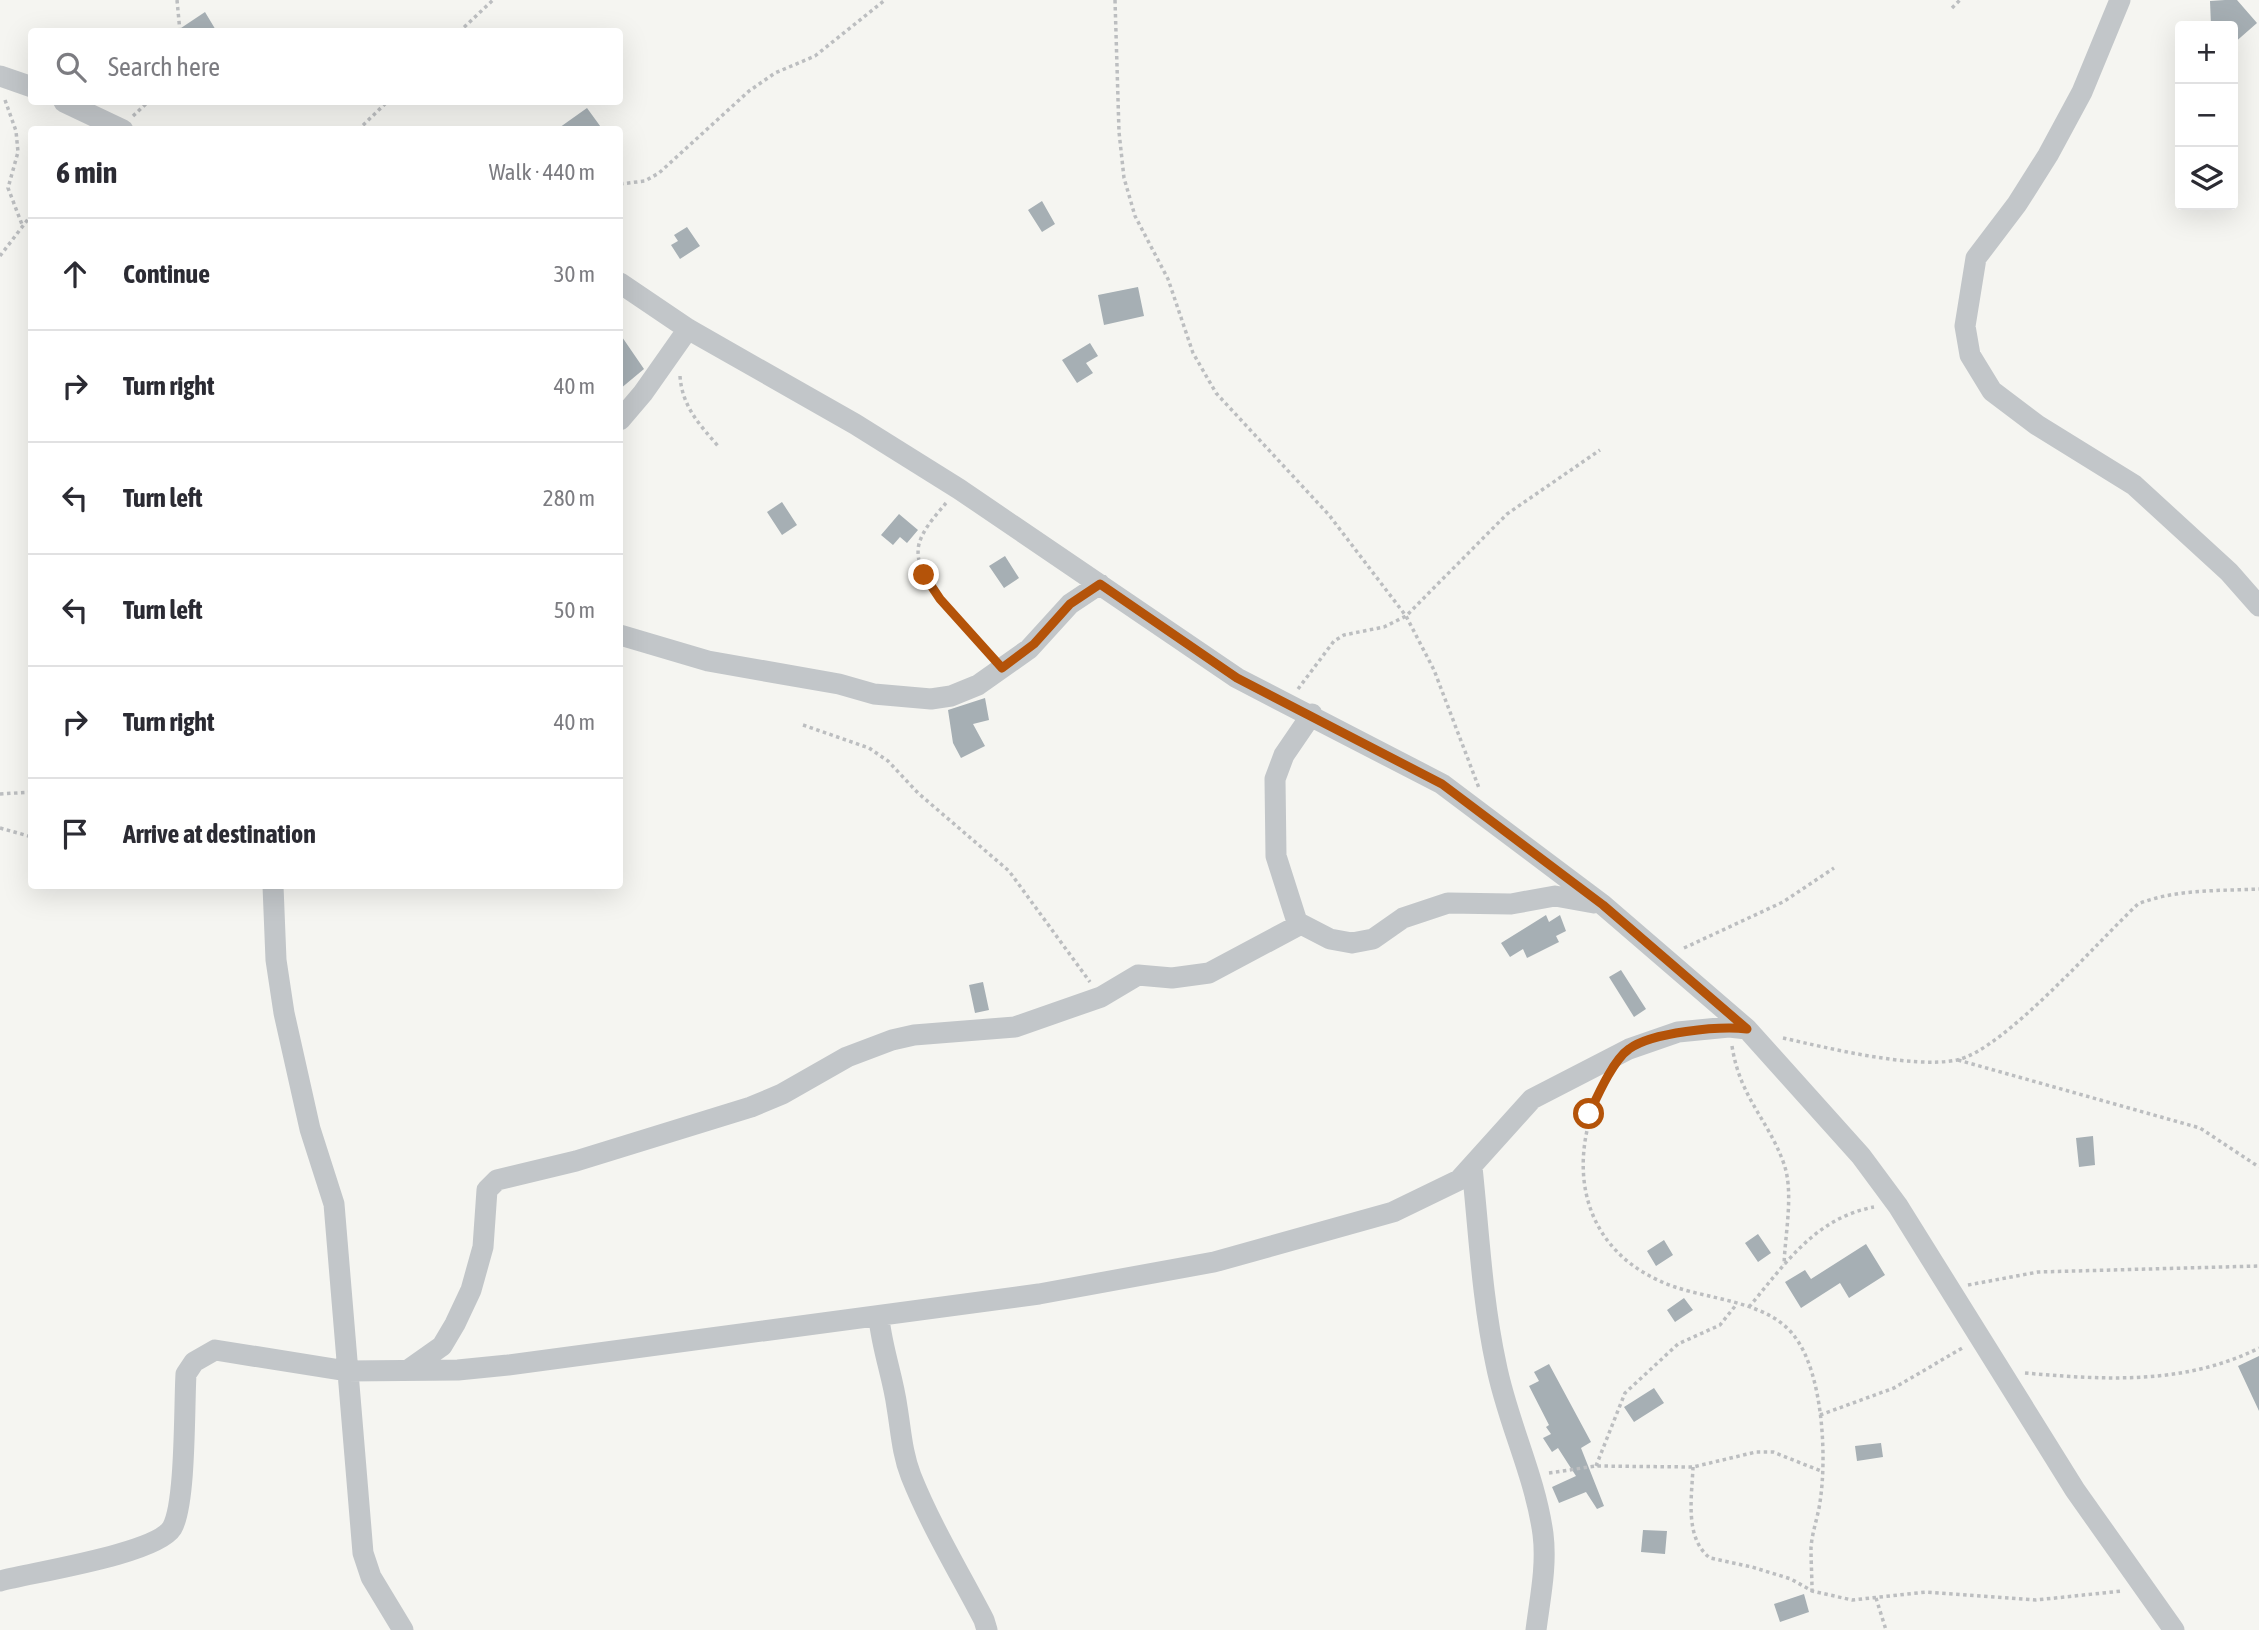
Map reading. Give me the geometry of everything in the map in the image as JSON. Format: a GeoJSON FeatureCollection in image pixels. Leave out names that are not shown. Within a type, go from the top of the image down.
{"type":"FeatureCollection","features":[{"type":"Feature","properties":{"kind":"street"},"geometry":{"type":"LineString","coordinates":[[2120,0],[2082,92],[2048,155],[2017,204],[1976,258],[1965,326],[1970,355],[1992,391],[2037,425],[2134,485],[2229,572],[2259,606]]}},
{"type":"Feature","properties":{"kind":"street"},"geometry":{"type":"LineString","coordinates":[[0,76],[28,86]]}},
{"type":"Feature","properties":{"kind":"street"},"geometry":{"type":"LineString","coordinates":[[70,105],[114,126]]}},
{"type":"Feature","properties":{"kind":"street"},"geometry":{"type":"LineString","coordinates":[[623,285],[688,329],[855,424],[959,489],[1237,678],[1290,707],[1312,714],[1442,784],[1603,905],[1738,1028],[1861,1156],[1898,1206],[2075,1490],[2174,1630]]}},
{"type":"Feature","properties":{"kind":"street"},"geometry":{"type":"LineString","coordinates":[[623,416],[688,329]]}},
{"type":"Feature","properties":{"kind":"street"},"geometry":{"type":"LineString","coordinates":[[623,636],[708,661],[908,698],[931,699],[959,694],[978,685],[1034,644],[1070,604],[1100,584]]}},
{"type":"Feature","properties":{"kind":"street"},"geometry":{"type":"LineString","coordinates":[[1312,714],[1284,755],[1275,779],[1276,856],[1298,925],[1335,941],[1352,943],[1373,939],[1404,918],[1448,903],[1511,904],[1555,896],[1603,905]]}},
{"type":"Feature","properties":{"kind":"street"},"geometry":{"type":"LineString","coordinates":[[273,889],[276,960],[285,1013],[310,1129],[334,1204],[341,1254],[347,1371],[363,1553],[371,1577],[402,1630]]}},
{"type":"Feature","properties":{"kind":"street"},"geometry":{"type":"LineString","coordinates":[[407,1371],[442,1346],[471,1290],[482,1247],[487,1190],[497,1180],[576,1161],[751,1107],[782,1094],[847,1057],[892,1040],[914,1035],[1015,1027],[1101,997],[1138,975],[1172,978],[1209,972],[1298,925]]}},
{"type":"Feature","properties":{"kind":"street"},"geometry":{"type":"LineString","coordinates":[[0,1581],[148,1546],[170,1531],[176,1520],[179,1496],[186,1374],[204,1353],[215,1350],[347,1371],[458,1370],[879,1318],[1039,1294],[1214,1262],[1393,1212],[1459,1180],[1523,1107],[1546,1090],[1629,1049],[1678,1032],[1738,1028]]}},
{"type":"Feature","properties":{"kind":"street"},"geometry":{"type":"LineString","coordinates":[[1472,1167],[1485,1310],[1496,1368],[1530,1475],[1543,1535],[1544,1573],[1536,1630]]}},
{"type":"Feature","properties":{"kind":"street"},"geometry":{"type":"LineString","coordinates":[[879,1318],[887,1369],[910,1473],[929,1519],[987,1630]]}},
{"type":"Feature","properties":{"kind":"street"},"geometry":{"type":"LineString","coordinates":[[442,1346],[458,1370]]}},
{"type":"Feature","properties":{"kind":"path"},"geometry":{"type":"LineString","coordinates":[[177,0],[180,28]]}},
{"type":"Feature","properties":{"kind":"path"},"geometry":{"type":"LineString","coordinates":[[463,28],[493,0]]}},
{"type":"Feature","properties":{"kind":"path"},"geometry":{"type":"LineString","coordinates":[[623,184],[645,181],[659,173],[748,91],[775,73],[816,55],[885,0]]}},
{"type":"Feature","properties":{"kind":"path"},"geometry":{"type":"LineString","coordinates":[[1115,0],[1119,132],[1124,178],[1135,216],[1168,279],[1194,353],[1216,393],[1267,451],[1329,514],[1406,616],[1434,670],[1480,790]]}},
{"type":"Feature","properties":{"kind":"path"},"geometry":{"type":"LineString","coordinates":[[1952,8],[1960,0]]}},
{"type":"Feature","properties":{"kind":"path"},"geometry":{"type":"LineString","coordinates":[[0,90],[16,131],[18,152],[8,188],[23,227]]}},
{"type":"Feature","properties":{"kind":"path"},"geometry":{"type":"LineString","coordinates":[[362,126],[384,105]]}},
{"type":"Feature","properties":{"kind":"path"},"geometry":{"type":"LineString","coordinates":[[0,256],[28,220]]}},
{"type":"Feature","properties":{"kind":"path"},"geometry":{"type":"LineString","coordinates":[[680,369],[681,393],[687,406],[718,446]]}},
{"type":"Feature","properties":{"kind":"path"},"geometry":{"type":"LineString","coordinates":[[1290,707],[1302,679],[1339,637],[1384,627],[1406,616],[1507,514],[1600,450]]}},
{"type":"Feature","properties":{"kind":"path"},"geometry":{"type":"LineString","coordinates":[[959,489],[927,527],[919,543],[918,559],[924,575],[940,599],[1002,668]]}},
{"type":"Feature","properties":{"kind":"path"},"geometry":{"type":"LineString","coordinates":[[803,726],[869,748],[888,761],[918,793],[1009,871],[1101,997]]}},
{"type":"Feature","properties":{"kind":"path"},"geometry":{"type":"LineString","coordinates":[[0,794],[28,792]]}},
{"type":"Feature","properties":{"kind":"path"},"geometry":{"type":"LineString","coordinates":[[0,828],[28,836]]}},
{"type":"Feature","properties":{"kind":"path"},"geometry":{"type":"LineString","coordinates":[[1664,959],[1732,924],[1783,902],[1834,868]]}},
{"type":"Feature","properties":{"kind":"path"},"geometry":{"type":"LineString","coordinates":[[1958,1059],[2000,1037],[2137,904],[2154,898],[2190,893],[2259,889]]}},
{"type":"Feature","properties":{"kind":"path"},"geometry":{"type":"LineString","coordinates":[[1784,1265],[1787,1192],[1785,1167],[1744,1093],[1738,1028],[1884,1058],[1958,1059],[2200,1128],[2259,1167]]}},
{"type":"Feature","properties":{"kind":"path"},"geometry":{"type":"LineString","coordinates":[[1609,1076],[1589,1114],[1583,1148],[1583,1189],[1589,1211],[1623,1258],[1638,1270],[1674,1287],[1749,1307],[1780,1321],[1795,1336],[1811,1367],[1820,1415],[1821,1471],[1820,1501],[1811,1548],[1812,1591]]}},
{"type":"Feature","properties":{"kind":"path"},"geometry":{"type":"LineString","coordinates":[[1749,1307],[1817,1230],[1835,1219],[1861,1209],[1898,1206]]}},
{"type":"Feature","properties":{"kind":"path"},"geometry":{"type":"LineString","coordinates":[[1950,1288],[2038,1272],[2259,1266]]}},
{"type":"Feature","properties":{"kind":"path"},"geometry":{"type":"LineString","coordinates":[[1596,1466],[1625,1393],[1678,1344],[1720,1325],[1737,1305]]}},
{"type":"Feature","properties":{"kind":"path"},"geometry":{"type":"LineString","coordinates":[[1820,1415],[1894,1388],[1955,1352],[1982,1340]]}},
{"type":"Feature","properties":{"kind":"path"},"geometry":{"type":"LineString","coordinates":[[2003,1371],[2092,1378],[2150,1377],[2196,1372],[2229,1363],[2259,1348]]}},
{"type":"Feature","properties":{"kind":"path"},"geometry":{"type":"LineString","coordinates":[[1530,1475],[1596,1466],[1693,1467],[1756,1452],[1773,1452],[1821,1471]]}},
{"type":"Feature","properties":{"kind":"path"},"geometry":{"type":"LineString","coordinates":[[1693,1467],[1692,1519],[1700,1551],[1710,1558],[1791,1579],[1812,1591],[1852,1600],[1926,1592],[2036,1600],[2146,1589]]}},
{"type":"Feature","properties":{"kind":"path"},"geometry":{"type":"LineString","coordinates":[[1876,1598],[1886,1630]]}},
{"type":"Feature","properties":{"kind":"building"},"geometry":{"type":"Polygon","coordinates":[[[2237,0],[2257,23],[2238,40],[2238,21],[2211,21],[2210,1],[2237,0]]]}},
{"type":"Feature","properties":{"kind":"building"},"geometry":{"type":"Polygon","coordinates":[[[205,12],[215,28],[181,28],[205,12]]]}},
{"type":"Feature","properties":{"kind":"building"},"geometry":{"type":"Polygon","coordinates":[[[587,108],[600,126],[562,126],[587,108]]]}},
{"type":"Feature","properties":{"kind":"building"},"geometry":{"type":"Polygon","coordinates":[[[1042,201],[1055,224],[1042,232],[1028,210],[1042,201]]]}},
{"type":"Feature","properties":{"kind":"building"},"geometry":{"type":"Polygon","coordinates":[[[687,227],[700,246],[680,259],[671,245],[678,241],[674,235],[687,227]]]}},
{"type":"Feature","properties":{"kind":"building"},"geometry":{"type":"Polygon","coordinates":[[[1138,287],[1144,316],[1104,325],[1098,295],[1138,287]]]}},
{"type":"Feature","properties":{"kind":"building"},"geometry":{"type":"Polygon","coordinates":[[[623,338],[644,369],[623,386],[623,338]]]}},
{"type":"Feature","properties":{"kind":"building"},"geometry":{"type":"Polygon","coordinates":[[[1090,343],[1098,356],[1086,363],[1093,373],[1077,383],[1062,360],[1090,343]]]}},
{"type":"Feature","properties":{"kind":"building"},"geometry":{"type":"Polygon","coordinates":[[[782,502],[797,525],[782,535],[767,512],[782,502]]]}},
{"type":"Feature","properties":{"kind":"building"},"geometry":{"type":"Polygon","coordinates":[[[899,514],[918,530],[907,543],[900,537],[893,545],[881,535],[899,514]]]}},
{"type":"Feature","properties":{"kind":"building"},"geometry":{"type":"Polygon","coordinates":[[[1005,556],[1019,578],[1004,588],[989,566],[1005,556]]]}},
{"type":"Feature","properties":{"kind":"building"},"geometry":{"type":"Polygon","coordinates":[[[985,698],[989,720],[973,724],[985,746],[961,758],[953,743],[948,710],[985,698]]]}},
{"type":"Feature","properties":{"kind":"building"},"geometry":{"type":"Polygon","coordinates":[[[1546,915],[1549,922],[1560,915],[1566,931],[1556,936],[1559,942],[1527,958],[1523,949],[1510,957],[1501,943],[1546,915]]]}},
{"type":"Feature","properties":{"kind":"building"},"geometry":{"type":"Polygon","coordinates":[[[1621,970],[1646,1009],[1634,1017],[1609,977],[1621,970]]]}},
{"type":"Feature","properties":{"kind":"building"},"geometry":{"type":"Polygon","coordinates":[[[983,982],[989,1010],[975,1013],[969,985],[983,982]]]}},
{"type":"Feature","properties":{"kind":"building"},"geometry":{"type":"Polygon","coordinates":[[[2093,1136],[2095,1165],[2079,1167],[2076,1138],[2093,1136]]]}},
{"type":"Feature","properties":{"kind":"building"},"geometry":{"type":"Polygon","coordinates":[[[1758,1234],[1771,1253],[1758,1262],[1745,1243],[1758,1234]]]}},
{"type":"Feature","properties":{"kind":"building"},"geometry":{"type":"Polygon","coordinates":[[[1664,1240],[1673,1255],[1656,1266],[1647,1251],[1664,1240]]]}},
{"type":"Feature","properties":{"kind":"building"},"geometry":{"type":"Polygon","coordinates":[[[1866,1244],[1885,1275],[1849,1298],[1840,1283],[1801,1308],[1785,1282],[1805,1270],[1811,1279],[1866,1244]]]}},
{"type":"Feature","properties":{"kind":"building"},"geometry":{"type":"Polygon","coordinates":[[[1684,1298],[1693,1310],[1675,1322],[1667,1310],[1684,1298]]]}},
{"type":"Feature","properties":{"kind":"building"},"geometry":{"type":"Polygon","coordinates":[[[2259,1356],[2259,1411],[2238,1366],[2259,1356]]]}},
{"type":"Feature","properties":{"kind":"building"},"geometry":{"type":"Polygon","coordinates":[[[1549,1364],[1591,1442],[1581,1448],[1604,1506],[1597,1509],[1586,1492],[1559,1503],[1552,1487],[1576,1476],[1558,1448],[1552,1452],[1543,1438],[1551,1434],[1546,1427],[1549,1425],[1529,1386],[1539,1381],[1534,1372],[1549,1364]]]}},
{"type":"Feature","properties":{"kind":"building"},"geometry":{"type":"Polygon","coordinates":[[[1654,1388],[1664,1403],[1634,1422],[1624,1407],[1654,1388]]]}},
{"type":"Feature","properties":{"kind":"building"},"geometry":{"type":"Polygon","coordinates":[[[1881,1443],[1883,1457],[1857,1461],[1855,1446],[1881,1443]]]}},
{"type":"Feature","properties":{"kind":"building"},"geometry":{"type":"Polygon","coordinates":[[[1643,1530],[1667,1531],[1665,1554],[1641,1552],[1643,1530]]]}},
{"type":"Feature","properties":{"kind":"building"},"geometry":{"type":"Polygon","coordinates":[[[1804,1594],[1809,1612],[1780,1622],[1774,1604],[1804,1594]]]}},
{"type":"Feature","properties":{"kind":"route"},"geometry":{"type":"LineString","coordinates":[[924,575],[940,599],[1002,668],[1030,649],[1053,619],[1070,604],[1100,584],[1237,678],[1290,707],[1312,714],[1442,784],[1603,905],[1747,1029],[1729,1027],[1678,1032],[1629,1049],[1603,1084],[1589,1114]]}}]}
